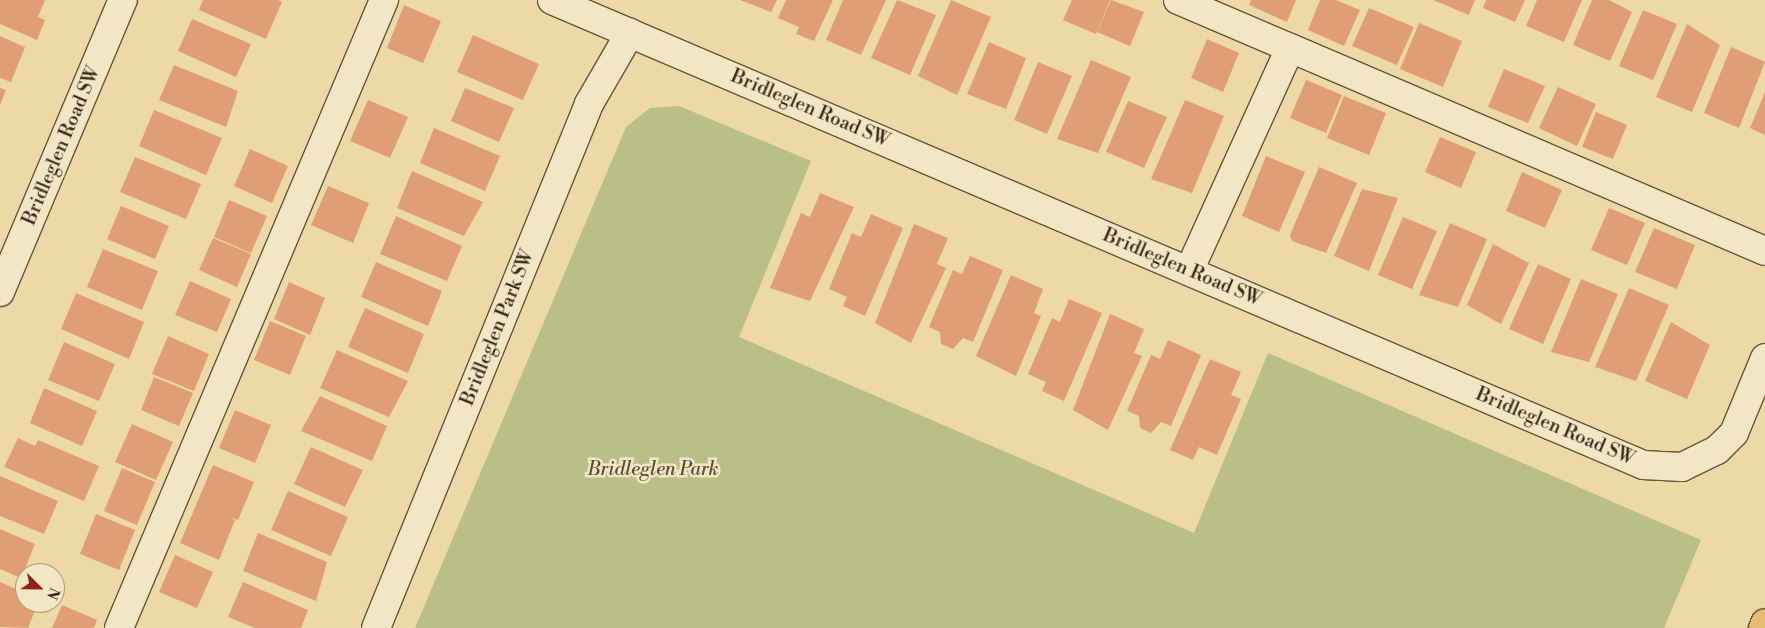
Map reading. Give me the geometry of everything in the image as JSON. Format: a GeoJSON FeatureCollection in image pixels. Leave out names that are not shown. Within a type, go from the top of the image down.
{"type":"FeatureCollection","features":[{"type":"Feature","properties":{"kind":"main road"},"geometry":{"type":"LineString","coordinates":[[1763,628],[1765,623]]}},
{"type":"Feature","properties":{"kind":"street","name":"Bridleglen Road SW"},"geometry":{"type":"LineString","coordinates":[[0,292],[123,0]]}},
{"type":"Feature","properties":{"kind":"street"},"geometry":{"type":"LineString","coordinates":[[120,628],[384,0]]}},
{"type":"Feature","properties":{"kind":"street","name":"Bridleglen Road SW"},"geometry":{"type":"LineString","coordinates":[[552,0],[1643,465],[1664,469],[1704,459],[1734,433],[1765,358]]}},
{"type":"Feature","properties":{"kind":"street"},"geometry":{"type":"LineString","coordinates":[[1178,0],[1765,251]]}},
{"type":"Feature","properties":{"kind":"street","name":"Bridleglen Park SW"},"geometry":{"type":"LineString","coordinates":[[376,628],[582,120],[630,33]]}},
{"type":"Feature","properties":{"kind":"street"},"geometry":{"type":"LineString","coordinates":[[1189,271],[1290,48]]}},
{"type":"Feature","properties":{"kind":"green space","name":"Bridleglen Park"},"geometry":{"type":"Polygon","coordinates":[[[679,106],[811,161],[739,337],[1194,533],[1268,353],[1701,540],[1664,628],[415,628],[626,127],[650,108],[679,106]]]}},
{"type":"Feature","properties":{"kind":"building"},"geometry":{"type":"Polygon","coordinates":[[[0,0],[45,0],[38,17],[45,20],[37,40],[0,24],[0,0]]]}},
{"type":"Feature","properties":{"kind":"building"},"geometry":{"type":"Polygon","coordinates":[[[203,0],[278,0],[282,2],[266,39],[199,10],[203,0]]]}},
{"type":"Feature","properties":{"kind":"building"},"geometry":{"type":"Polygon","coordinates":[[[740,0],[777,0],[771,12],[740,0]]]}},
{"type":"Feature","properties":{"kind":"building"},"geometry":{"type":"Polygon","coordinates":[[[786,0],[833,0],[814,41],[796,34],[799,27],[778,18],[786,0]]]}},
{"type":"Feature","properties":{"kind":"building"},"geometry":{"type":"Polygon","coordinates":[[[843,0],[886,0],[861,55],[826,40],[843,0]]]}},
{"type":"Feature","properties":{"kind":"building"},"geometry":{"type":"Polygon","coordinates":[[[897,0],[936,15],[910,75],[871,58],[897,0]]]}},
{"type":"Feature","properties":{"kind":"building"},"geometry":{"type":"Polygon","coordinates":[[[951,0],[991,17],[957,95],[918,76],[951,0]]]}},
{"type":"Feature","properties":{"kind":"building"},"geometry":{"type":"Polygon","coordinates":[[[1072,0],[1110,0],[1096,34],[1063,20],[1072,0]]]}},
{"type":"Feature","properties":{"kind":"building"},"geometry":{"type":"Polygon","coordinates":[[[1111,0],[1144,12],[1130,46],[1097,32],[1111,0]]]}},
{"type":"Feature","properties":{"kind":"building"},"geometry":{"type":"Polygon","coordinates":[[[1251,0],[1296,0],[1287,22],[1249,5],[1251,0]]]}},
{"type":"Feature","properties":{"kind":"building"},"geometry":{"type":"Polygon","coordinates":[[[1320,0],[1336,0],[1360,10],[1344,46],[1308,30],[1320,0]]]}},
{"type":"Feature","properties":{"kind":"building"},"geometry":{"type":"Polygon","coordinates":[[[1433,0],[1475,0],[1469,15],[1433,0]]]}},
{"type":"Feature","properties":{"kind":"building"},"geometry":{"type":"Polygon","coordinates":[[[1486,0],[1525,0],[1515,22],[1483,8],[1486,0]]]}},
{"type":"Feature","properties":{"kind":"building"},"geometry":{"type":"Polygon","coordinates":[[[1537,0],[1582,0],[1564,42],[1526,26],[1537,0]]]}},
{"type":"Feature","properties":{"kind":"building"},"geometry":{"type":"Polygon","coordinates":[[[1592,0],[1609,0],[1632,12],[1610,61],[1573,45],[1592,0]]]}},
{"type":"Feature","properties":{"kind":"building"},"geometry":{"type":"Polygon","coordinates":[[[404,5],[441,21],[423,63],[387,48],[404,5]]]}},
{"type":"Feature","properties":{"kind":"building"},"geometry":{"type":"Polygon","coordinates":[[[1369,8],[1414,27],[1397,65],[1352,46],[1369,8]]]}},
{"type":"Feature","properties":{"kind":"building"},"geometry":{"type":"Polygon","coordinates":[[[1643,10],[1677,24],[1653,80],[1619,66],[1643,10]]]}},
{"type":"Feature","properties":{"kind":"building"},"geometry":{"type":"Polygon","coordinates":[[[192,19],[251,44],[236,77],[178,51],[192,19]]]}},
{"type":"Feature","properties":{"kind":"building"},"geometry":{"type":"Polygon","coordinates":[[[1419,23],[1462,41],[1443,87],[1400,69],[1419,23]]]}},
{"type":"Feature","properties":{"kind":"building"},"geometry":{"type":"Polygon","coordinates":[[[1687,24],[1720,45],[1692,112],[1656,97],[1687,24]]]}},
{"type":"Feature","properties":{"kind":"building"},"geometry":{"type":"Polygon","coordinates":[[[473,35],[539,64],[523,100],[457,72],[473,35]]]}},
{"type":"Feature","properties":{"kind":"building"},"geometry":{"type":"Polygon","coordinates":[[[0,36],[25,47],[11,82],[0,78],[0,36]]]}},
{"type":"Feature","properties":{"kind":"building"},"geometry":{"type":"Polygon","coordinates":[[[1207,39],[1239,53],[1223,92],[1191,78],[1207,39]]]}},
{"type":"Feature","properties":{"kind":"building"},"geometry":{"type":"Polygon","coordinates":[[[989,42],[1026,58],[1006,109],[967,94],[989,42]]]}},
{"type":"Feature","properties":{"kind":"building"},"geometry":{"type":"Polygon","coordinates":[[[1731,47],[1765,62],[1739,128],[1704,113],[1731,47]]]}},
{"type":"Feature","properties":{"kind":"building"},"geometry":{"type":"Polygon","coordinates":[[[1091,60],[1131,77],[1098,153],[1057,139],[1091,60]]]}},
{"type":"Feature","properties":{"kind":"building"},"geometry":{"type":"Polygon","coordinates":[[[1038,62],[1072,76],[1047,134],[1014,120],[1038,62]]]}},
{"type":"Feature","properties":{"kind":"building"},"geometry":{"type":"Polygon","coordinates":[[[174,65],[238,91],[226,127],[159,100],[174,65]]]}},
{"type":"Feature","properties":{"kind":"building"},"geometry":{"type":"Polygon","coordinates":[[[1504,69],[1545,86],[1528,123],[1488,107],[1504,69]]]}},
{"type":"Feature","properties":{"kind":"building"},"geometry":{"type":"Polygon","coordinates":[[[1306,80],[1342,95],[1326,133],[1290,118],[1306,80]]]}},
{"type":"Feature","properties":{"kind":"building"},"geometry":{"type":"Polygon","coordinates":[[[1558,87],[1596,104],[1577,146],[1539,128],[1558,87]]]}},
{"type":"Feature","properties":{"kind":"building"},"geometry":{"type":"Polygon","coordinates":[[[0,88],[6,90],[0,105],[0,88]]]}},
{"type":"Feature","properties":{"kind":"building"},"geometry":{"type":"Polygon","coordinates":[[[465,88],[514,108],[499,142],[451,121],[465,88]]]}},
{"type":"Feature","properties":{"kind":"building"},"geometry":{"type":"Polygon","coordinates":[[[1765,92],[1765,135],[1750,128],[1765,92]]]}},
{"type":"Feature","properties":{"kind":"building"},"geometry":{"type":"Polygon","coordinates":[[[1344,96],[1386,113],[1369,155],[1327,138],[1344,96]]]}},
{"type":"Feature","properties":{"kind":"building"},"geometry":{"type":"Polygon","coordinates":[[[368,100],[408,117],[390,158],[350,141],[368,100]]]}},
{"type":"Feature","properties":{"kind":"building"},"geometry":{"type":"Polygon","coordinates":[[[1185,100],[1224,116],[1192,193],[1151,179],[1185,100]]]}},
{"type":"Feature","properties":{"kind":"building"},"geometry":{"type":"Polygon","coordinates":[[[1128,101],[1167,117],[1144,168],[1106,152],[1128,101]]]}},
{"type":"Feature","properties":{"kind":"building"},"geometry":{"type":"Polygon","coordinates":[[[154,110],[222,138],[206,175],[139,146],[154,110]]]}},
{"type":"Feature","properties":{"kind":"building"},"geometry":{"type":"Polygon","coordinates":[[[1596,112],[1627,125],[1613,159],[1582,147],[1596,112]]]}},
{"type":"Feature","properties":{"kind":"building"},"geometry":{"type":"Polygon","coordinates":[[[434,128],[500,156],[485,191],[420,163],[434,128]]]}},
{"type":"Feature","properties":{"kind":"building"},"geometry":{"type":"Polygon","coordinates":[[[1440,137],[1476,152],[1461,188],[1425,172],[1440,137]]]}},
{"type":"Feature","properties":{"kind":"building"},"geometry":{"type":"Polygon","coordinates":[[[250,149],[288,166],[272,203],[234,186],[250,149]]]}},
{"type":"Feature","properties":{"kind":"building"},"geometry":{"type":"Polygon","coordinates":[[[1266,156],[1305,172],[1279,232],[1242,216],[1266,156]]]}},
{"type":"Feature","properties":{"kind":"building"},"geometry":{"type":"Polygon","coordinates":[[[135,157],[201,184],[186,219],[120,192],[135,157]]]}},
{"type":"Feature","properties":{"kind":"building"},"geometry":{"type":"Polygon","coordinates":[[[1319,167],[1357,183],[1326,253],[1292,241],[1290,235],[1319,167]]]}},
{"type":"Feature","properties":{"kind":"building"},"geometry":{"type":"Polygon","coordinates":[[[412,171],[483,202],[464,236],[397,208],[412,171]]]}},
{"type":"Feature","properties":{"kind":"building"},"geometry":{"type":"Polygon","coordinates":[[[1522,172],[1562,190],[1545,228],[1506,211],[1522,172]]]}},
{"type":"Feature","properties":{"kind":"building"},"geometry":{"type":"Polygon","coordinates":[[[328,186],[369,203],[353,243],[311,225],[328,186]]]}},
{"type":"Feature","properties":{"kind":"building"},"geometry":{"type":"Polygon","coordinates":[[[1362,189],[1398,198],[1369,271],[1334,256],[1362,189]]]}},
{"type":"Feature","properties":{"kind":"building"},"geometry":{"type":"Polygon","coordinates":[[[820,193],[854,207],[810,301],[770,288],[801,213],[810,217],[820,193]]]}},
{"type":"Feature","properties":{"kind":"building"},"geometry":{"type":"Polygon","coordinates":[[[229,200],[267,216],[251,253],[214,237],[229,200]]]}},
{"type":"Feature","properties":{"kind":"building"},"geometry":{"type":"Polygon","coordinates":[[[121,206],[169,226],[155,259],[107,239],[121,206]]]}},
{"type":"Feature","properties":{"kind":"building"},"geometry":{"type":"Polygon","coordinates":[[[1609,208],[1645,223],[1627,265],[1591,250],[1609,208]]]}},
{"type":"Feature","properties":{"kind":"building"},"geometry":{"type":"Polygon","coordinates":[[[871,214],[903,228],[865,316],[843,306],[847,297],[829,289],[852,233],[861,237],[871,214]]]}},
{"type":"Feature","properties":{"kind":"building"},"geometry":{"type":"Polygon","coordinates":[[[396,216],[462,246],[447,281],[380,254],[396,216]]]}},
{"type":"Feature","properties":{"kind":"building"},"geometry":{"type":"Polygon","coordinates":[[[1403,217],[1437,231],[1412,289],[1378,275],[1403,217]]]}},
{"type":"Feature","properties":{"kind":"building"},"geometry":{"type":"Polygon","coordinates":[[[1450,223],[1487,239],[1458,307],[1419,295],[1450,223]]]}},
{"type":"Feature","properties":{"kind":"building"},"geometry":{"type":"Polygon","coordinates":[[[914,224],[948,238],[937,264],[946,268],[911,343],[875,323],[914,224]]]}},
{"type":"Feature","properties":{"kind":"building"},"geometry":{"type":"Polygon","coordinates":[[[1654,228],[1695,245],[1677,289],[1635,272],[1654,228]]]}},
{"type":"Feature","properties":{"kind":"building"},"geometry":{"type":"Polygon","coordinates":[[[213,238],[251,254],[237,287],[199,270],[213,238]]]}},
{"type":"Feature","properties":{"kind":"building"},"geometry":{"type":"Polygon","coordinates":[[[1493,244],[1529,263],[1501,324],[1467,305],[1493,244]]]}},
{"type":"Feature","properties":{"kind":"building"},"geometry":{"type":"Polygon","coordinates":[[[103,249],[158,271],[142,310],[87,287],[103,249]]]}},
{"type":"Feature","properties":{"kind":"building"},"geometry":{"type":"Polygon","coordinates":[[[970,256],[1003,270],[973,342],[963,338],[953,349],[941,344],[940,332],[929,327],[953,270],[962,274],[970,256]]]}},
{"type":"Feature","properties":{"kind":"building"},"geometry":{"type":"Polygon","coordinates":[[[376,262],[442,291],[428,326],[361,297],[376,262]]]}},
{"type":"Feature","properties":{"kind":"building"},"geometry":{"type":"Polygon","coordinates":[[[1538,264],[1571,279],[1543,344],[1509,329],[1538,264]]]}},
{"type":"Feature","properties":{"kind":"building"},"geometry":{"type":"Polygon","coordinates":[[[1011,275],[1043,289],[1034,313],[1041,316],[1016,376],[976,356],[1011,275]]]}},
{"type":"Feature","properties":{"kind":"building"},"geometry":{"type":"Polygon","coordinates":[[[1581,279],[1618,294],[1589,362],[1551,352],[1581,279]]]}},
{"type":"Feature","properties":{"kind":"building"},"geometry":{"type":"Polygon","coordinates":[[[190,281],[231,299],[217,332],[175,315],[190,281]]]}},
{"type":"Feature","properties":{"kind":"building"},"geometry":{"type":"Polygon","coordinates":[[[289,282],[325,298],[310,335],[274,319],[289,282]]]}},
{"type":"Feature","properties":{"kind":"building"},"geometry":{"type":"Polygon","coordinates":[[[1629,288],[1669,305],[1636,381],[1595,367],[1629,288]]]}},
{"type":"Feature","properties":{"kind":"building"},"geometry":{"type":"Polygon","coordinates":[[[76,293],[144,322],[129,359],[61,329],[76,293]]]}},
{"type":"Feature","properties":{"kind":"building"},"geometry":{"type":"Polygon","coordinates":[[[1069,299],[1102,313],[1064,401],[1042,391],[1046,382],[1028,374],[1052,318],[1060,322],[1069,299]]]}},
{"type":"Feature","properties":{"kind":"building"},"geometry":{"type":"Polygon","coordinates":[[[365,308],[424,334],[408,373],[348,347],[365,308]]]}},
{"type":"Feature","properties":{"kind":"building"},"geometry":{"type":"Polygon","coordinates":[[[1110,314],[1144,329],[1134,353],[1142,356],[1108,430],[1073,410],[1110,314]]]}},
{"type":"Feature","properties":{"kind":"building"},"geometry":{"type":"Polygon","coordinates":[[[270,321],[306,336],[290,375],[254,360],[270,321]]]}},
{"type":"Feature","properties":{"kind":"building"},"geometry":{"type":"Polygon","coordinates":[[[1671,322],[1710,345],[1687,399],[1645,381],[1671,322]]]}},
{"type":"Feature","properties":{"kind":"building"},"geometry":{"type":"Polygon","coordinates":[[[168,336],[209,354],[194,391],[152,374],[168,336]]]}},
{"type":"Feature","properties":{"kind":"building"},"geometry":{"type":"Polygon","coordinates":[[[1168,340],[1201,355],[1171,426],[1161,422],[1151,433],[1140,428],[1139,416],[1127,411],[1151,355],[1160,359],[1168,340]]]}},
{"type":"Feature","properties":{"kind":"building"},"geometry":{"type":"Polygon","coordinates":[[[64,342],[115,364],[99,401],[48,380],[64,342]]]}},
{"type":"Feature","properties":{"kind":"building"},"geometry":{"type":"Polygon","coordinates":[[[337,350],[408,381],[389,417],[320,388],[337,350]]]}},
{"type":"Feature","properties":{"kind":"building"},"geometry":{"type":"Polygon","coordinates":[[[1210,359],[1241,372],[1231,395],[1241,399],[1217,455],[1199,447],[1193,460],[1170,450],[1210,359]]]}},
{"type":"Feature","properties":{"kind":"building"},"geometry":{"type":"Polygon","coordinates":[[[154,377],[193,393],[179,426],[141,410],[154,377]]]}},
{"type":"Feature","properties":{"kind":"building"},"geometry":{"type":"Polygon","coordinates":[[[44,388],[97,411],[82,446],[30,423],[44,388]]]}},
{"type":"Feature","properties":{"kind":"building"},"geometry":{"type":"Polygon","coordinates":[[[320,396],[387,426],[372,461],[301,431],[320,396]]]}},
{"type":"Feature","properties":{"kind":"building"},"geometry":{"type":"Polygon","coordinates":[[[235,410],[271,425],[255,463],[219,448],[235,410]]]}},
{"type":"Feature","properties":{"kind":"building"},"geometry":{"type":"Polygon","coordinates":[[[132,424],[173,442],[156,480],[115,462],[132,424]]]}},
{"type":"Feature","properties":{"kind":"building"},"geometry":{"type":"Polygon","coordinates":[[[18,438],[35,446],[38,440],[99,466],[84,501],[4,467],[18,438]]]}},
{"type":"Feature","properties":{"kind":"building"},"geometry":{"type":"Polygon","coordinates":[[[311,447],[363,470],[345,507],[294,484],[311,447]]]}},
{"type":"Feature","properties":{"kind":"building"},"geometry":{"type":"Polygon","coordinates":[[[213,465],[254,482],[238,520],[230,517],[235,520],[219,560],[180,543],[213,465]]]}},
{"type":"Feature","properties":{"kind":"building"},"geometry":{"type":"Polygon","coordinates":[[[122,468],[155,482],[137,525],[104,511],[122,468]]]}},
{"type":"Feature","properties":{"kind":"building"},"geometry":{"type":"Polygon","coordinates":[[[0,476],[58,501],[44,534],[0,516],[0,476]]]}},
{"type":"Feature","properties":{"kind":"building"},"geometry":{"type":"Polygon","coordinates":[[[288,491],[348,517],[331,556],[271,530],[288,491]]]}},
{"type":"Feature","properties":{"kind":"building"},"geometry":{"type":"Polygon","coordinates":[[[96,514],[135,530],[119,570],[80,554],[96,514]]]}},
{"type":"Feature","properties":{"kind":"building"},"geometry":{"type":"Polygon","coordinates":[[[0,529],[35,544],[27,563],[15,563],[15,575],[0,569],[0,529]]]}},
{"type":"Feature","properties":{"kind":"building"},"geometry":{"type":"Polygon","coordinates":[[[258,533],[327,562],[316,601],[243,571],[258,533]]]}},
{"type":"Feature","properties":{"kind":"building"},"geometry":{"type":"Polygon","coordinates":[[[175,555],[213,572],[197,608],[159,592],[175,555]]]}},
{"type":"Feature","properties":{"kind":"building"},"geometry":{"type":"Polygon","coordinates":[[[0,582],[15,589],[15,613],[34,613],[28,628],[0,627],[0,582]]]}},
{"type":"Feature","properties":{"kind":"building"},"geometry":{"type":"Polygon","coordinates":[[[243,582],[308,610],[301,628],[255,628],[228,617],[243,582]]]}},
{"type":"Feature","properties":{"kind":"building"},"geometry":{"type":"Polygon","coordinates":[[[65,606],[97,620],[94,628],[52,628],[59,613],[65,613],[65,606]]]}}]}
